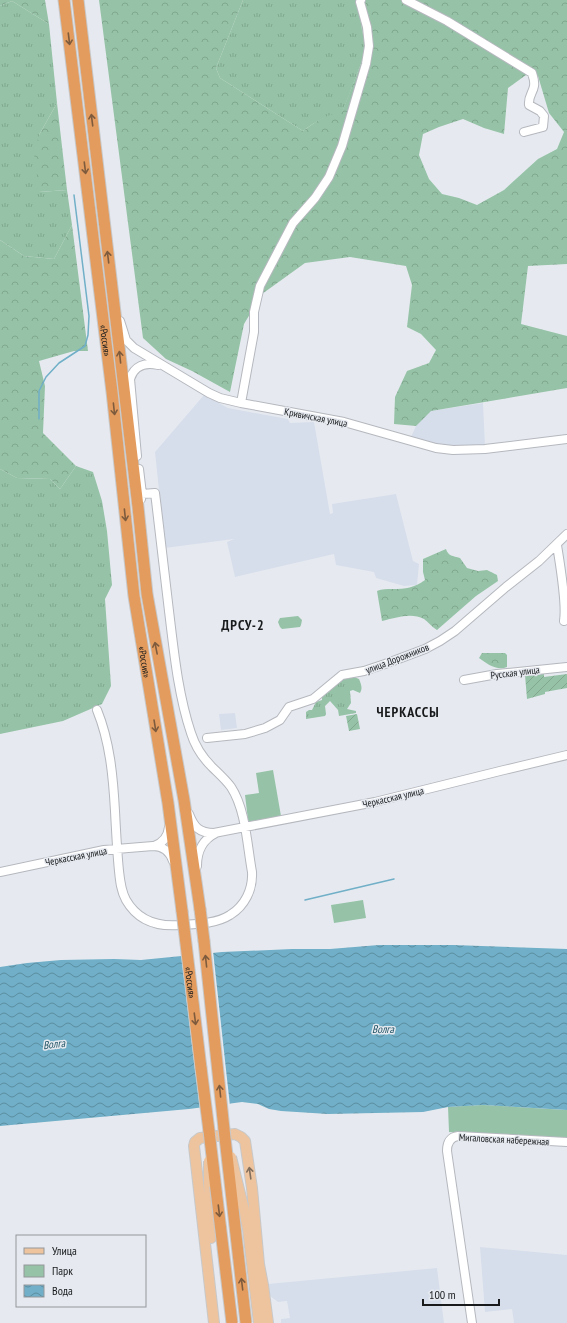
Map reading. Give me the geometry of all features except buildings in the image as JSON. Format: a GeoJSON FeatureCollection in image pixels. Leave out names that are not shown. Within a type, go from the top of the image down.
{"type":"FeatureCollection","features":[{"type":"Feature","properties":{"kind":"highway","name":"«Россия»"},"geometry":{"type":"LineString","coordinates":[[64,0],[101,296],[133,589],[168,803],[232,1323]]}},
{"type":"Feature","properties":{"kind":"highway","name":"«Россия»"},"geometry":{"type":"LineString","coordinates":[[78,0],[147,594],[184,800],[200,909],[246,1323]]}},
{"type":"Feature","properties":{"kind":"main road"},"geometry":{"type":"LineString","coordinates":[[224,1129],[248,1228],[259,1323]]}},
{"type":"Feature","properties":{"kind":"main road"},"geometry":{"type":"LineString","coordinates":[[209,1131],[208,1182],[210,1233],[221,1323]]}},
{"type":"Feature","properties":{"kind":"main road"},"geometry":{"type":"LineString","coordinates":[[214,1323],[194,1146],[196,1140],[200,1138],[235,1134],[242,1138],[246,1144],[252,1188],[259,1264],[268,1323]]}},
{"type":"Feature","properties":{"kind":"street"},"geometry":{"type":"LineString","coordinates":[[242,403],[254,332],[254,312],[260,286],[293,223],[315,198],[329,177],[344,139],[366,64],[369,46],[367,27],[360,2],[361,0]]}},
{"type":"Feature","properties":{"kind":"street"},"geometry":{"type":"LineString","coordinates":[[406,0],[532,73],[535,84],[529,99],[529,105],[540,111],[544,116],[543,127],[524,132]]}},
{"type":"Feature","properties":{"kind":"street","name":"Кривичская улица"},"geometry":{"type":"LineString","coordinates":[[113,296],[124,334],[128,342],[134,348],[209,394],[228,400],[344,422],[442,449],[485,449],[567,439]]}},
{"type":"Feature","properties":{"kind":"street"},"geometry":{"type":"LineString","coordinates":[[138,507],[142,494],[130,381],[134,370],[142,365],[152,363],[164,367]]}},
{"type":"Feature","properties":{"kind":"street"},"geometry":{"type":"LineString","coordinates":[[97,710],[104,726],[112,763],[116,849],[123,894],[128,904],[135,913],[144,920],[160,925],[177,926],[204,923],[222,919],[232,914],[242,905],[249,894],[252,875],[240,807],[234,792],[225,779],[205,759],[191,735],[176,668],[155,493],[142,494]]}},
{"type":"Feature","properties":{"kind":"street","name":"улица Дорожников"},"geometry":{"type":"LineString","coordinates":[[207,738],[245,734],[265,728],[280,720],[288,707],[313,699],[342,675],[364,671],[385,664],[425,649],[440,641],[455,631],[506,587],[540,561],[567,534]]}},
{"type":"Feature","properties":{"kind":"street"},"geometry":{"type":"LineString","coordinates":[[557,545],[566,614],[564,621]]}},
{"type":"Feature","properties":{"kind":"street","name":"Русская улица"},"geometry":{"type":"LineString","coordinates":[[464,680],[497,674],[567,666]]}},
{"type":"Feature","properties":{"kind":"street","name":"Черкасская улица"},"geometry":{"type":"LineString","coordinates":[[184,800],[193,824],[196,827],[206,832],[218,832],[375,802],[497,771],[567,756]]}},
{"type":"Feature","properties":{"kind":"street"},"geometry":{"type":"LineString","coordinates":[[153,846],[162,842],[168,835],[168,803]]}},
{"type":"Feature","properties":{"kind":"street","name":"Черкасская улица"},"geometry":{"type":"LineString","coordinates":[[198,896],[198,853],[204,841],[218,832]]}},
{"type":"Feature","properties":{"kind":"street"},"geometry":{"type":"LineString","coordinates":[[153,846],[163,848],[168,851],[171,856],[174,862],[180,897]]}},
{"type":"Feature","properties":{"kind":"street","name":"Черкасская улица"},"geometry":{"type":"LineString","coordinates":[[0,872],[104,850],[153,846]]}},
{"type":"Feature","properties":{"kind":"street","name":"Мигаловская набережная"},"geometry":{"type":"LineString","coordinates":[[472,1323],[446,1151],[450,1140],[455,1136],[458,1136],[567,1142]]}},
{"type":"Feature","properties":{"kind":"shaded area"},"geometry":{"type":"Polygon","coordinates":[[[204,395],[228,408],[288,419],[290,423],[314,422],[330,514],[333,513],[332,504],[396,494],[413,561],[419,564],[417,585],[404,586],[376,578],[374,572],[336,565],[334,554],[235,577],[227,542],[234,539],[165,548],[155,452],[204,395]]]}},
{"type":"Feature","properties":{"kind":"shaded area"},"geometry":{"type":"Polygon","coordinates":[[[483,403],[485,446],[431,443],[411,437],[416,426],[430,411],[483,403]]]}},
{"type":"Feature","properties":{"kind":"shaded area"},"geometry":{"type":"Polygon","coordinates":[[[235,713],[237,728],[221,730],[219,714],[235,713]]]}},
{"type":"Feature","properties":{"kind":"shaded area"},"geometry":{"type":"Polygon","coordinates":[[[480,1247],[567,1255],[567,1323],[514,1323],[512,1309],[485,1312],[480,1247]]]}},
{"type":"Feature","properties":{"kind":"shaded area"},"geometry":{"type":"Polygon","coordinates":[[[437,1268],[444,1323],[281,1323],[281,1319],[290,1318],[287,1301],[278,1302],[270,1296],[268,1284],[437,1268]]]}},
{"type":"Feature","properties":{"kind":"green space"},"geometry":{"type":"Polygon","coordinates":[[[0,0],[45,0],[49,24],[12,1],[0,6],[0,0]]]}},
{"type":"Feature","properties":{"kind":"green space"},"geometry":{"type":"Polygon","coordinates":[[[99,0],[243,0],[216,68],[220,78],[303,131],[321,119],[342,112],[367,48],[356,0],[567,0],[567,264],[528,266],[521,324],[567,336],[567,388],[431,411],[416,426],[394,424],[395,397],[407,371],[429,363],[436,350],[421,334],[407,327],[412,285],[406,266],[350,257],[305,263],[262,294],[244,324],[230,392],[192,371],[166,359],[143,338],[99,0]],[[526,75],[508,88],[504,134],[484,128],[463,119],[423,134],[419,155],[429,179],[442,194],[459,198],[477,205],[504,190],[538,159],[557,149],[564,132],[549,113],[538,76],[526,75]]]}},
{"type":"Feature","properties":{"kind":"green space"},"geometry":{"type":"Polygon","coordinates":[[[243,0],[356,0],[367,48],[342,113],[321,119],[303,131],[220,78],[216,68],[243,0]]]}},
{"type":"Feature","properties":{"kind":"green space"},"geometry":{"type":"Polygon","coordinates":[[[12,1],[49,24],[57,103],[39,135],[39,192],[67,190],[72,225],[54,259],[24,256],[0,240],[0,6],[12,1]]]}},
{"type":"Feature","properties":{"kind":"green space"},"geometry":{"type":"Polygon","coordinates":[[[57,103],[67,190],[39,192],[34,153],[39,135],[57,103]]]}},
{"type":"Feature","properties":{"kind":"green space"},"geometry":{"type":"Polygon","coordinates":[[[72,225],[88,351],[74,351],[39,361],[45,386],[43,433],[76,466],[60,489],[50,479],[17,478],[0,469],[0,240],[24,256],[54,259],[72,225]]]}},
{"type":"Feature","properties":{"kind":"green space"},"geometry":{"type":"Polygon","coordinates":[[[76,466],[93,472],[102,501],[107,531],[112,585],[105,599],[111,686],[102,704],[63,721],[0,734],[0,469],[17,478],[50,479],[60,489],[76,466]]]}},
{"type":"Feature","properties":{"kind":"green space"},"geometry":{"type":"Polygon","coordinates":[[[446,549],[449,554],[460,558],[467,568],[478,571],[487,570],[497,575],[498,581],[476,596],[437,630],[424,619],[414,616],[403,616],[382,621],[377,591],[384,589],[406,588],[421,583],[425,580],[423,572],[423,559],[446,549]]]}},
{"type":"Feature","properties":{"kind":"green space"},"geometry":{"type":"Polygon","coordinates":[[[298,616],[302,620],[300,627],[282,629],[280,627],[278,622],[280,618],[298,616]]]}},
{"type":"Feature","properties":{"kind":"green space"},"geometry":{"type":"Polygon","coordinates":[[[482,653],[505,653],[507,655],[507,667],[500,668],[489,665],[479,658],[482,653]]]}},
{"type":"Feature","properties":{"kind":"green space"},"geometry":{"type":"Polygon","coordinates":[[[544,674],[544,677],[567,674],[567,688],[545,692],[545,694],[527,699],[525,675],[544,674]]]}},
{"type":"Feature","properties":{"kind":"green space"},"geometry":{"type":"Polygon","coordinates":[[[347,677],[359,679],[361,684],[360,693],[353,690],[350,691],[351,703],[347,709],[356,711],[356,713],[339,716],[338,710],[330,701],[325,706],[325,716],[306,719],[306,712],[312,710],[316,702],[322,700],[322,694],[347,677]]]}},
{"type":"Feature","properties":{"kind":"green space"},"geometry":{"type":"Polygon","coordinates":[[[357,714],[360,729],[349,731],[346,716],[357,714]]]}},
{"type":"Feature","properties":{"kind":"green space"},"geometry":{"type":"Polygon","coordinates":[[[273,770],[281,816],[250,822],[248,820],[245,795],[259,793],[256,773],[273,770]]]}},
{"type":"Feature","properties":{"kind":"green space"},"geometry":{"type":"Polygon","coordinates":[[[363,900],[366,918],[334,923],[331,905],[363,900]]]}},
{"type":"Feature","properties":{"kind":"green space"},"geometry":{"type":"Polygon","coordinates":[[[483,1105],[567,1110],[567,1139],[449,1132],[448,1107],[483,1105]]]}},
{"type":"Feature","properties":{"kind":"water","name":"Волга"},"geometry":{"type":"Polygon","coordinates":[[[379,945],[453,945],[567,949],[567,1110],[483,1105],[448,1107],[423,1112],[328,1114],[281,1111],[269,1109],[258,1104],[242,1102],[189,1109],[0,1126],[0,967],[61,960],[141,960],[222,952],[330,949],[379,945]]]}},
{"type":"Feature","properties":{"kind":"pier"},"geometry":{"type":"Polygon","coordinates":[[[213,951],[230,1106],[200,1110],[181,954],[213,951]]]}},
{"type":"Feature","properties":{"kind":"waterway"},"geometry":{"type":"LineString","coordinates":[[39,419],[39,391],[46,377],[59,363],[85,346],[88,335],[89,316],[74,195]]}},
{"type":"Feature","properties":{"kind":"waterway"},"geometry":{"type":"LineString","coordinates":[[305,900],[394,879]]}},
{"type":"Feature","properties":{"kind":"district","name":"ДРСУ-2"},"geometry":{"type":"Point","coordinates":[243,625]}},
{"type":"Feature","properties":{"kind":"district","name":"ЧЕРКАССЫ"},"geometry":{"type":"Point","coordinates":[408,712]}}]}
